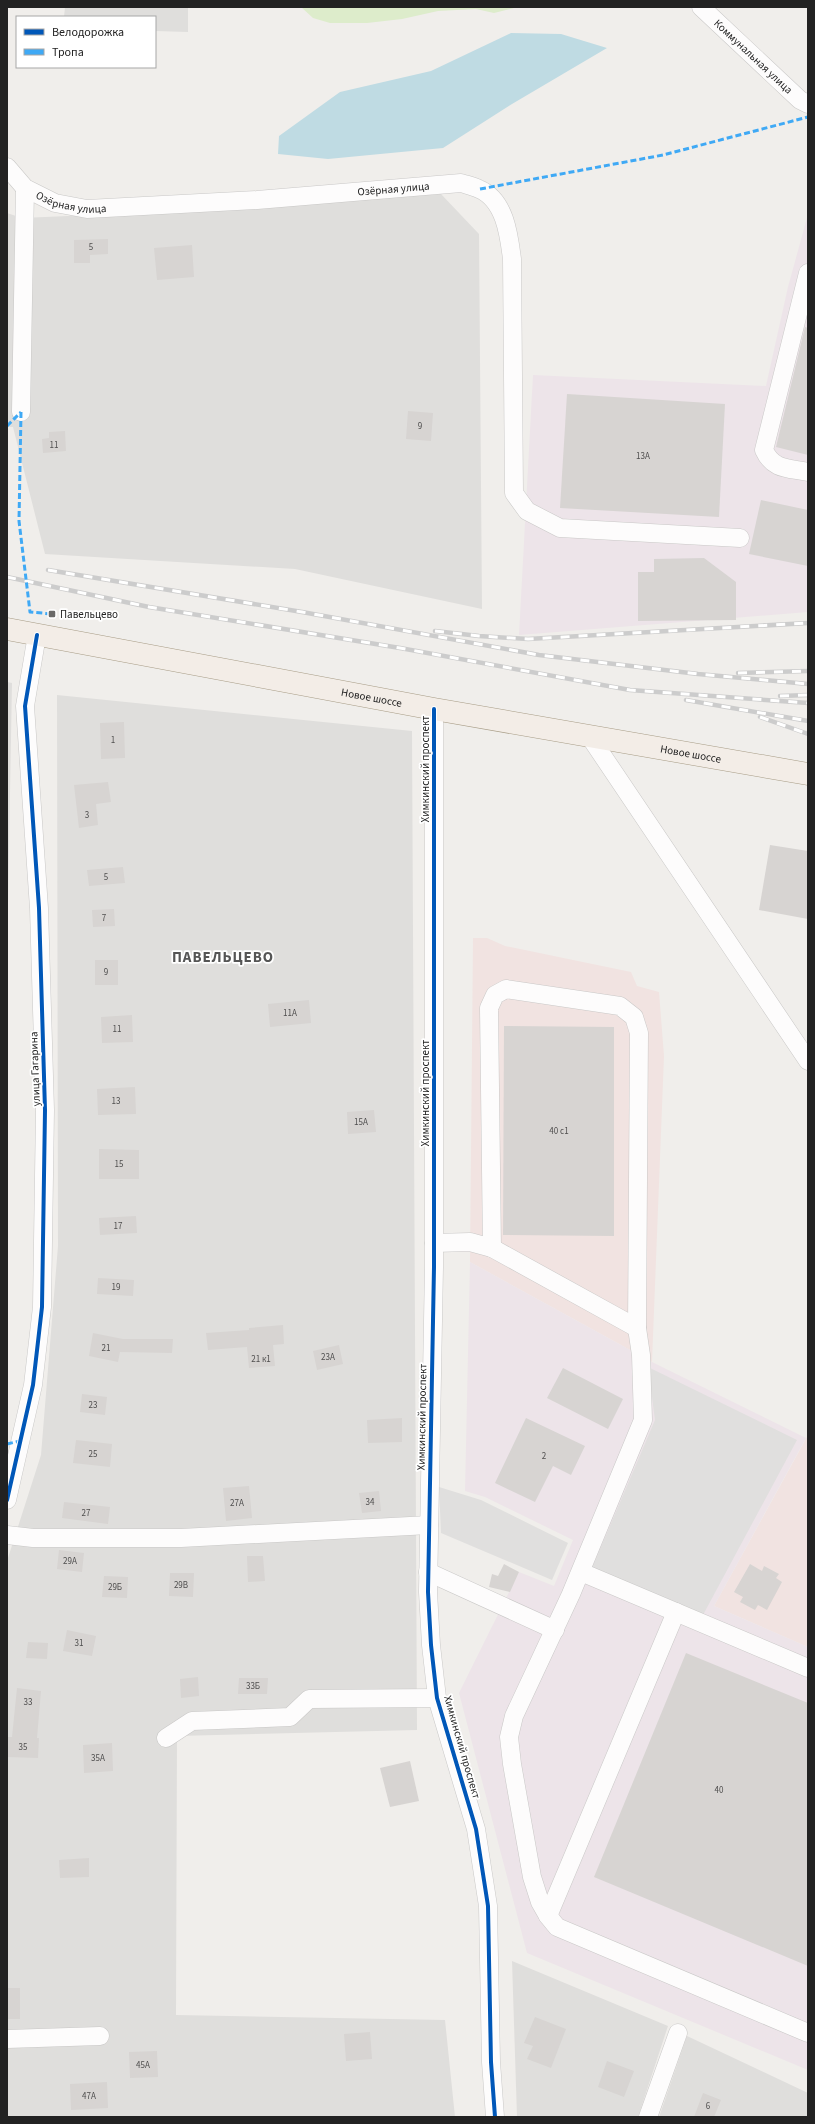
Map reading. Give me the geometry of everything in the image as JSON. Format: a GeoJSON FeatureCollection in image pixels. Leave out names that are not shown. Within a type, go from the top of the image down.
{"type":"FeatureCollection","features":[{"type":"Feature","properties":{"kind":"main road","name":"Новое шоссе"},"geometry":{"type":"LineString","coordinates":[[7,629],[434,709],[808,774]]}},
{"type":"Feature","properties":{"kind":"street","name":"Коммунальная улица"},"geometry":{"type":"LineString","coordinates":[[701,7],[800,100],[808,104]]}},
{"type":"Feature","properties":{"kind":"street","name":"Озёрная улица"},"geometry":{"type":"LineString","coordinates":[[7,166],[25,188],[55,203],[87,209],[257,200],[461,183],[480,189],[496,203],[508,229],[512,259],[514,492],[527,511],[560,528],[740,538]]}},
{"type":"Feature","properties":{"kind":"street"},"geometry":{"type":"LineString","coordinates":[[21,412],[25,188]]}},
{"type":"Feature","properties":{"kind":"street"},"geometry":{"type":"LineString","coordinates":[[808,273],[764,450],[768,460],[777,466],[808,472]]}},
{"type":"Feature","properties":{"kind":"street","name":"улица Гагарина"},"geometry":{"type":"LineString","coordinates":[[7,1500],[33,1385],[42,1307],[46,1110],[39,908],[25,706],[37,635]]}},
{"type":"Feature","properties":{"kind":"street","name":"Химкинский проспект"},"geometry":{"type":"LineString","coordinates":[[434,709],[434,1243],[428,1572],[431,1645],[437,1698],[476,1829],[488,1906],[491,2062],[495,2117]]}},
{"type":"Feature","properties":{"kind":"street"},"geometry":{"type":"LineString","coordinates":[[590,737],[808,1061]]}},
{"type":"Feature","properties":{"kind":"street"},"geometry":{"type":"LineString","coordinates":[[492,1248],[489,1008],[494,995],[506,989],[620,1006],[634,1017],[639,1033],[638,1328],[641,1356],[643,1420],[581,1572],[514,1716],[509,1737],[512,1764],[532,1877],[540,1902],[548,1916],[557,1927],[808,2032]]}},
{"type":"Feature","properties":{"kind":"street"},"geometry":{"type":"LineString","coordinates":[[434,1243],[470,1242],[492,1248],[638,1328]]}},
{"type":"Feature","properties":{"kind":"street"},"geometry":{"type":"LineString","coordinates":[[7,1535],[33,1538],[181,1538],[429,1525]]}},
{"type":"Feature","properties":{"kind":"street"},"geometry":{"type":"LineString","coordinates":[[428,1572],[555,1630]]}},
{"type":"Feature","properties":{"kind":"street"},"geometry":{"type":"LineString","coordinates":[[581,1572],[808,1668]]}},
{"type":"Feature","properties":{"kind":"street"},"geometry":{"type":"LineString","coordinates":[[548,1916],[676,1612]]}},
{"type":"Feature","properties":{"kind":"street"},"geometry":{"type":"LineString","coordinates":[[166,1738],[192,1720],[290,1717],[309,1699],[437,1698]]}},
{"type":"Feature","properties":{"kind":"street"},"geometry":{"type":"LineString","coordinates":[[648,2117],[678,2033]]}},
{"type":"Feature","properties":{"kind":"street"},"geometry":{"type":"LineString","coordinates":[[7,2040],[100,2036]]}},
{"type":"Feature","properties":{"kind":"shaded area"},"geometry":{"type":"Polygon","coordinates":[[[65,7],[188,7],[188,32],[156,31],[156,16],[64,16],[65,7]]]}},
{"type":"Feature","properties":{"kind":"shaded area"},"geometry":{"type":"Polygon","coordinates":[[[441,194],[479,234],[482,609],[295,569],[45,554],[13,427],[7,427],[7,213],[22,218],[251,208],[441,194]]]}},
{"type":"Feature","properties":{"kind":"shaded area"},"geometry":{"type":"Polygon","coordinates":[[[808,214],[808,612],[519,635],[533,375],[766,386],[788,287],[808,214]]]}},
{"type":"Feature","properties":{"kind":"shaded area"},"geometry":{"type":"Polygon","coordinates":[[[7,682],[12,683],[7,959],[7,682]]]}},
{"type":"Feature","properties":{"kind":"shaded area"},"geometry":{"type":"Polygon","coordinates":[[[57,695],[412,731],[417,1730],[177,1736],[176,2015],[445,2020],[455,2117],[7,2117],[7,1561],[41,1455],[58,1246],[57,695]]]}},
{"type":"Feature","properties":{"kind":"shaded area"},"geometry":{"type":"Polygon","coordinates":[[[473,938],[487,938],[505,946],[631,972],[637,986],[659,992],[664,1056],[652,1362],[470,1262],[473,938]]]}},
{"type":"Feature","properties":{"kind":"shaded area"},"geometry":{"type":"Polygon","coordinates":[[[470,1262],[652,1362],[806,1438],[714,1606],[808,1647],[808,2070],[527,1953],[459,1693],[519,1572],[554,1586],[573,1540],[485,1497],[465,1491],[470,1262]]]}},
{"type":"Feature","properties":{"kind":"shaded area"},"geometry":{"type":"Polygon","coordinates":[[[648,1367],[797,1440],[703,1615],[592,1568],[655,1420],[648,1367]]]}},
{"type":"Feature","properties":{"kind":"shaded area"},"geometry":{"type":"Polygon","coordinates":[[[808,1435],[808,1647],[714,1606],[808,1435]]]}},
{"type":"Feature","properties":{"kind":"shaded area"},"geometry":{"type":"Polygon","coordinates":[[[439,1487],[481,1500],[568,1543],[552,1580],[441,1533],[439,1487]]]}},
{"type":"Feature","properties":{"kind":"shaded area"},"geometry":{"type":"Polygon","coordinates":[[[512,1961],[668,2026],[638,2117],[517,2117],[512,1961]]]}},
{"type":"Feature","properties":{"kind":"shaded area"},"geometry":{"type":"Polygon","coordinates":[[[687,2036],[808,2093],[808,2117],[659,2117],[687,2036]]]}},
{"type":"Feature","properties":{"kind":"green space"},"geometry":{"type":"Polygon","coordinates":[[[301,7],[518,7],[494,13],[476,9],[438,11],[402,19],[367,23],[330,23],[313,18],[301,7]]]}},
{"type":"Feature","properties":{"kind":"water"},"geometry":{"type":"Polygon","coordinates":[[[511,33],[561,34],[607,48],[512,104],[443,148],[328,159],[278,154],[279,136],[340,92],[431,71],[511,33]]]}},
{"type":"Feature","properties":{"kind":"building"},"geometry":{"type":"Polygon","coordinates":[[[108,239],[108,254],[90,255],[90,263],[74,263],[74,240],[108,239]]]}},
{"type":"Feature","properties":{"kind":"building"},"geometry":{"type":"Polygon","coordinates":[[[192,245],[194,277],[157,280],[154,248],[192,245]]]}},
{"type":"Feature","properties":{"kind":"building"},"geometry":{"type":"Polygon","coordinates":[[[805,327],[808,328],[808,455],[776,447],[805,327]]]}},
{"type":"Feature","properties":{"kind":"building"},"geometry":{"type":"Polygon","coordinates":[[[567,394],[725,404],[719,517],[560,508],[567,394]]]}},
{"type":"Feature","properties":{"kind":"building"},"geometry":{"type":"Polygon","coordinates":[[[408,411],[433,413],[431,441],[406,439],[408,411]]]}},
{"type":"Feature","properties":{"kind":"building"},"geometry":{"type":"Polygon","coordinates":[[[65,431],[66,451],[43,453],[42,439],[49,438],[49,432],[65,431]]]}},
{"type":"Feature","properties":{"kind":"building"},"geometry":{"type":"Polygon","coordinates":[[[761,500],[808,510],[808,566],[749,554],[761,500]]]}},
{"type":"Feature","properties":{"kind":"building"},"geometry":{"type":"Polygon","coordinates":[[[704,558],[736,582],[736,620],[638,621],[638,572],[654,572],[654,559],[704,558]]]}},
{"type":"Feature","properties":{"kind":"building"},"geometry":{"type":"Polygon","coordinates":[[[124,722],[125,758],[101,759],[100,723],[124,722]]]}},
{"type":"Feature","properties":{"kind":"building"},"geometry":{"type":"Polygon","coordinates":[[[108,782],[111,802],[96,804],[98,825],[79,828],[74,785],[108,782]]]}},
{"type":"Feature","properties":{"kind":"building"},"geometry":{"type":"Polygon","coordinates":[[[770,845],[808,851],[808,919],[759,910],[770,845]]]}},
{"type":"Feature","properties":{"kind":"building"},"geometry":{"type":"Polygon","coordinates":[[[123,867],[125,883],[89,886],[87,870],[123,867]]]}},
{"type":"Feature","properties":{"kind":"building"},"geometry":{"type":"Polygon","coordinates":[[[114,909],[115,926],[93,927],[92,910],[114,909]]]}},
{"type":"Feature","properties":{"kind":"building"},"geometry":{"type":"Polygon","coordinates":[[[95,960],[118,960],[118,985],[95,985],[95,960]]]}},
{"type":"Feature","properties":{"kind":"building"},"geometry":{"type":"Polygon","coordinates":[[[309,1000],[311,1023],[270,1027],[268,1004],[309,1000]]]}},
{"type":"Feature","properties":{"kind":"building"},"geometry":{"type":"Polygon","coordinates":[[[132,1015],[133,1042],[102,1043],[101,1017],[132,1015]]]}},
{"type":"Feature","properties":{"kind":"building"},"geometry":{"type":"Polygon","coordinates":[[[504,1026],[614,1027],[614,1236],[503,1235],[504,1026]]]}},
{"type":"Feature","properties":{"kind":"building"},"geometry":{"type":"Polygon","coordinates":[[[135,1087],[136,1114],[98,1115],[97,1089],[135,1087]]]}},
{"type":"Feature","properties":{"kind":"building"},"geometry":{"type":"Polygon","coordinates":[[[374,1110],[376,1132],[348,1134],[347,1112],[374,1110]]]}},
{"type":"Feature","properties":{"kind":"building"},"geometry":{"type":"Polygon","coordinates":[[[99,1149],[139,1150],[139,1179],[99,1179],[99,1149]]]}},
{"type":"Feature","properties":{"kind":"building"},"geometry":{"type":"Polygon","coordinates":[[[136,1216],[137,1233],[100,1235],[99,1218],[136,1216]]]}},
{"type":"Feature","properties":{"kind":"building"},"geometry":{"type":"Polygon","coordinates":[[[98,1278],[134,1280],[133,1296],[97,1294],[98,1278]]]}},
{"type":"Feature","properties":{"kind":"building"},"geometry":{"type":"Polygon","coordinates":[[[283,1325],[284,1344],[273,1345],[275,1366],[249,1368],[247,1347],[208,1350],[206,1333],[249,1330],[249,1328],[283,1325]]]}},
{"type":"Feature","properties":{"kind":"building"},"geometry":{"type":"Polygon","coordinates":[[[93,1333],[123,1339],[173,1339],[172,1353],[120,1352],[118,1362],[89,1356],[93,1333]]]}},
{"type":"Feature","properties":{"kind":"building"},"geometry":{"type":"Polygon","coordinates":[[[339,1345],[343,1364],[317,1370],[313,1351],[339,1345]]]}},
{"type":"Feature","properties":{"kind":"building"},"geometry":{"type":"Polygon","coordinates":[[[563,1368],[623,1399],[608,1429],[547,1398],[563,1368]]]}},
{"type":"Feature","properties":{"kind":"building"},"geometry":{"type":"Polygon","coordinates":[[[82,1394],[107,1397],[105,1415],[80,1412],[82,1394]]]}},
{"type":"Feature","properties":{"kind":"building"},"geometry":{"type":"Polygon","coordinates":[[[402,1418],[402,1442],[368,1443],[367,1420],[402,1418]]]}},
{"type":"Feature","properties":{"kind":"building"},"geometry":{"type":"Polygon","coordinates":[[[526,1418],[585,1446],[571,1475],[553,1466],[535,1502],[495,1483],[526,1418]]]}},
{"type":"Feature","properties":{"kind":"building"},"geometry":{"type":"Polygon","coordinates":[[[76,1440],[112,1444],[110,1467],[73,1463],[76,1440]]]}},
{"type":"Feature","properties":{"kind":"building"},"geometry":{"type":"Polygon","coordinates":[[[249,1486],[252,1518],[226,1521],[223,1488],[249,1486]]]}},
{"type":"Feature","properties":{"kind":"building"},"geometry":{"type":"Polygon","coordinates":[[[379,1491],[381,1511],[362,1513],[359,1493],[379,1491]]]}},
{"type":"Feature","properties":{"kind":"building"},"geometry":{"type":"Polygon","coordinates":[[[64,1502],[110,1507],[108,1524],[62,1518],[64,1502]]]}},
{"type":"Feature","properties":{"kind":"building"},"geometry":{"type":"Polygon","coordinates":[[[59,1550],[84,1553],[82,1572],[57,1569],[59,1550]]]}},
{"type":"Feature","properties":{"kind":"building"},"geometry":{"type":"Polygon","coordinates":[[[247,1556],[263,1556],[265,1581],[248,1582],[247,1556]]]}},
{"type":"Feature","properties":{"kind":"building"},"geometry":{"type":"Polygon","coordinates":[[[504,1564],[519,1572],[510,1592],[489,1587],[492,1574],[498,1576],[504,1564]]]}},
{"type":"Feature","properties":{"kind":"building"},"geometry":{"type":"Polygon","coordinates":[[[750,1564],[762,1571],[764,1566],[779,1574],[776,1578],[782,1582],[767,1610],[758,1605],[755,1610],[740,1602],[743,1597],[734,1592],[750,1564]]]}},
{"type":"Feature","properties":{"kind":"building"},"geometry":{"type":"Polygon","coordinates":[[[170,1573],[194,1573],[193,1597],[169,1596],[170,1573]]]}},
{"type":"Feature","properties":{"kind":"building"},"geometry":{"type":"Polygon","coordinates":[[[104,1576],[128,1577],[127,1598],[102,1597],[104,1576]]]}},
{"type":"Feature","properties":{"kind":"building"},"geometry":{"type":"Polygon","coordinates":[[[67,1630],[96,1636],[92,1656],[63,1651],[67,1630]]]}},
{"type":"Feature","properties":{"kind":"building"},"geometry":{"type":"Polygon","coordinates":[[[28,1642],[48,1643],[47,1659],[26,1658],[28,1642]]]}},
{"type":"Feature","properties":{"kind":"building"},"geometry":{"type":"Polygon","coordinates":[[[686,1653],[808,1703],[808,1966],[594,1877],[686,1653]]]}},
{"type":"Feature","properties":{"kind":"building"},"geometry":{"type":"Polygon","coordinates":[[[198,1677],[199,1696],[181,1698],[180,1679],[198,1677]]]}},
{"type":"Feature","properties":{"kind":"building"},"geometry":{"type":"Polygon","coordinates":[[[239,1678],[268,1678],[267,1694],[238,1694],[239,1678]]]}},
{"type":"Feature","properties":{"kind":"building"},"geometry":{"type":"Polygon","coordinates":[[[17,1688],[41,1691],[37,1738],[39,1738],[38,1758],[7,1757],[7,1737],[12,1737],[17,1688]]]}},
{"type":"Feature","properties":{"kind":"building"},"geometry":{"type":"Polygon","coordinates":[[[112,1743],[113,1771],[84,1773],[83,1745],[112,1743]]]}},
{"type":"Feature","properties":{"kind":"building"},"geometry":{"type":"Polygon","coordinates":[[[410,1761],[419,1801],[390,1807],[380,1768],[410,1761]]]}},
{"type":"Feature","properties":{"kind":"building"},"geometry":{"type":"Polygon","coordinates":[[[89,1858],[89,1877],[60,1878],[59,1860],[89,1858]]]}},
{"type":"Feature","properties":{"kind":"building"},"geometry":{"type":"Polygon","coordinates":[[[7,1988],[20,1988],[20,2019],[7,2019],[7,1988]]]}},
{"type":"Feature","properties":{"kind":"building"},"geometry":{"type":"Polygon","coordinates":[[[535,2017],[566,2029],[551,2068],[527,2059],[533,2046],[524,2043],[535,2017]]]}},
{"type":"Feature","properties":{"kind":"building"},"geometry":{"type":"Polygon","coordinates":[[[370,2032],[372,2059],[346,2061],[344,2034],[370,2032]]]}},
{"type":"Feature","properties":{"kind":"building"},"geometry":{"type":"Polygon","coordinates":[[[157,2051],[158,2077],[130,2078],[129,2052],[157,2051]]]}},
{"type":"Feature","properties":{"kind":"building"},"geometry":{"type":"Polygon","coordinates":[[[607,2061],[634,2071],[624,2097],[598,2087],[607,2061]]]}},
{"type":"Feature","properties":{"kind":"building"},"geometry":{"type":"Polygon","coordinates":[[[107,2082],[108,2108],[71,2110],[70,2084],[107,2082]]]}},
{"type":"Feature","properties":{"kind":"building"},"geometry":{"type":"Polygon","coordinates":[[[703,2093],[721,2100],[714,2117],[694,2117],[703,2093]]]}},
{"type":"Feature","properties":{"kind":"railway"},"geometry":{"type":"LineString","coordinates":[[48,570],[302,612],[539,655],[698,674],[808,684]]}},
{"type":"Feature","properties":{"kind":"railway"},"geometry":{"type":"LineString","coordinates":[[7,577],[149,607],[400,648],[630,690],[808,703]]}},
{"type":"Feature","properties":{"kind":"railway"},"geometry":{"type":"LineString","coordinates":[[435,631],[479,636],[528,639],[808,623]]}},
{"type":"Feature","properties":{"kind":"railway"},"geometry":{"type":"LineString","coordinates":[[738,673],[808,671]]}},
{"type":"Feature","properties":{"kind":"railway"},"geometry":{"type":"LineString","coordinates":[[780,696],[808,695]]}},
{"type":"Feature","properties":{"kind":"railway"},"geometry":{"type":"LineString","coordinates":[[686,700],[808,721]]}},
{"type":"Feature","properties":{"kind":"railway"},"geometry":{"type":"LineString","coordinates":[[760,717],[808,734]]}},
{"type":"Feature","properties":{"kind":"marked path"},"geometry":{"type":"LineString","coordinates":[[480,189],[663,155],[808,117]]}},
{"type":"Feature","properties":{"kind":"marked path"},"geometry":{"type":"LineString","coordinates":[[21,412],[19,521],[30,612],[52,614]]}},
{"type":"Feature","properties":{"kind":"marked path"},"geometry":{"type":"LineString","coordinates":[[7,426],[21,412]]}},
{"type":"Feature","properties":{"kind":"marked path"},"geometry":{"type":"LineString","coordinates":[[7,1444],[20,1441]]}},
{"type":"Feature","properties":{"kind":"cycle path"},"geometry":{"type":"LineString","coordinates":[[7,1500],[33,1385],[42,1307],[45,1110],[39,908],[25,706],[37,635]]}},
{"type":"Feature","properties":{"kind":"cycle path"},"geometry":{"type":"LineString","coordinates":[[434,709],[434,1267],[428,1592],[431,1645],[437,1698],[476,1829],[488,1906],[491,2062],[495,2117]]}},
{"type":"Feature","properties":{"kind":"place","name":"Павельцево"},"geometry":{"type":"Point","coordinates":[52,614]}},
{"type":"Feature","properties":{"kind":"district","name":"ПАВЕЛЬЦЕВО"},"geometry":{"type":"Point","coordinates":[223,957]}}]}
